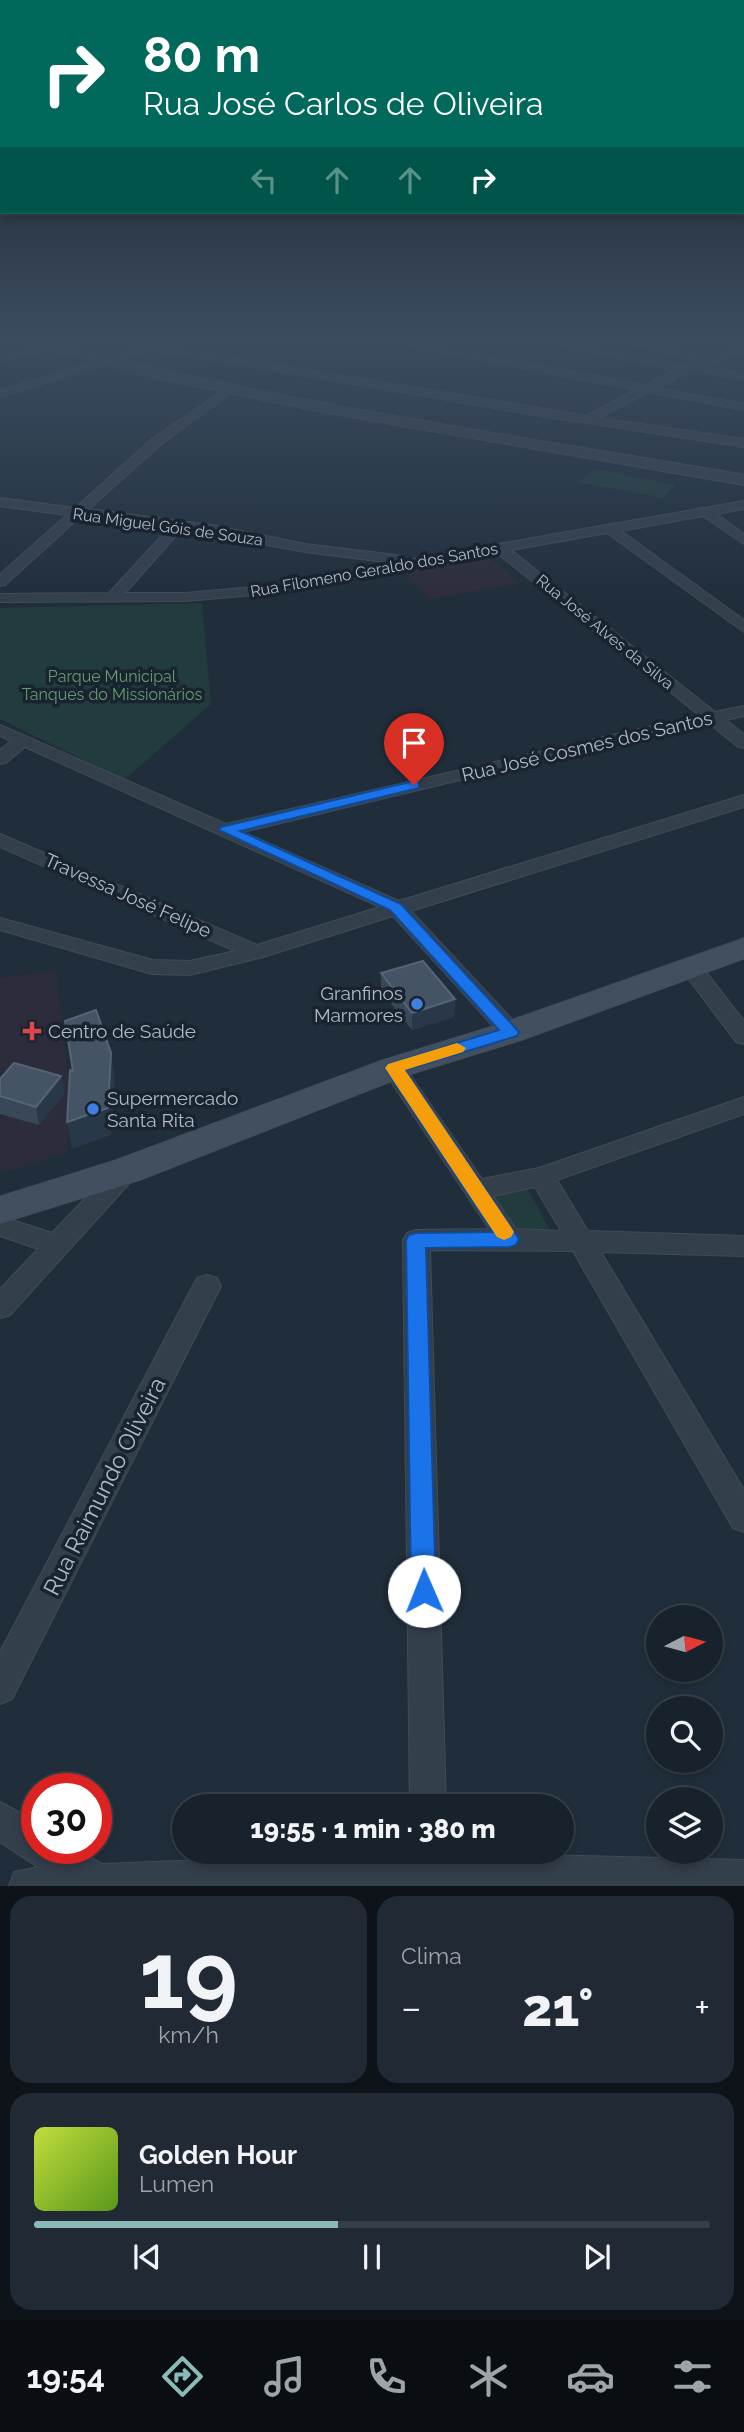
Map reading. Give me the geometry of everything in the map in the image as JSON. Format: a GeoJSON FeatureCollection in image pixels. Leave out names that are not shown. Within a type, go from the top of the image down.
{"type":"FeatureCollection","features":[{"type":"Feature","properties":{"kind":"main road"},"geometry":{"type":"LineString","coordinates":[[0,1210],[128,1170],[394,1068],[510,1032],[692,969],[744,948]]}},
{"type":"Feature","properties":{"kind":"street"},"geometry":{"type":"LineString","coordinates":[[0,582],[156,442],[174,429]]}},
{"type":"Feature","properties":{"kind":"street"},"geometry":{"type":"LineString","coordinates":[[444,429],[744,480]]}},
{"type":"Feature","properties":{"kind":"street"},"geometry":{"type":"LineString","coordinates":[[654,429],[744,443]]}},
{"type":"Feature","properties":{"kind":"street","name":"Rua Miguel Góis de Souza"},"geometry":{"type":"LineString","coordinates":[[0,502],[231,532],[305,548],[419,562]]}},
{"type":"Feature","properties":{"kind":"street","name":"Rua Filomeno Geraldo dos Santos"},"geometry":{"type":"LineString","coordinates":[[0,598],[226,594],[744,505]]}},
{"type":"Feature","properties":{"kind":"street"},"geometry":{"type":"LineString","coordinates":[[706,512],[744,540]]}},
{"type":"Feature","properties":{"kind":"street"},"geometry":{"type":"LineString","coordinates":[[112,598],[178,526]]}},
{"type":"Feature","properties":{"kind":"street"},"geometry":{"type":"LineString","coordinates":[[610,528],[744,627]]}},
{"type":"Feature","properties":{"kind":"street","name":"Rua José Alves da Silva"},"geometry":{"type":"LineString","coordinates":[[499,548],[744,743]]}},
{"type":"Feature","properties":{"kind":"street","name":"Rua José Cosmes dos Santos"},"geometry":{"type":"LineString","coordinates":[[226,830],[744,711]]}},
{"type":"Feature","properties":{"kind":"street"},"geometry":{"type":"LineString","coordinates":[[0,730],[396,907],[510,1032]]}},
{"type":"Feature","properties":{"kind":"street"},"geometry":{"type":"LineString","coordinates":[[0,759],[22,741]]}},
{"type":"Feature","properties":{"kind":"street"},"geometry":{"type":"LineString","coordinates":[[0,924],[152,967],[190,968],[256,952],[744,800]]}},
{"type":"Feature","properties":{"kind":"street","name":"Travessa José Felipe"},"geometry":{"type":"LineString","coordinates":[[0,840],[256,952]]}},
{"type":"Feature","properties":{"kind":"street"},"geometry":{"type":"LineString","coordinates":[[692,969],[744,1037]]}},
{"type":"Feature","properties":{"kind":"street"},"geometry":{"type":"LineString","coordinates":[[394,1068],[509,1239]]}},
{"type":"Feature","properties":{"kind":"street"},"geometry":{"type":"LineString","coordinates":[[476,1190],[542,1175],[744,1105]]}},
{"type":"Feature","properties":{"kind":"street"},"geometry":{"type":"LineString","coordinates":[[0,1307],[128,1170]]}},
{"type":"Feature","properties":{"kind":"street"},"geometry":{"type":"LineString","coordinates":[[542,1175],[744,1518]]}},
{"type":"Feature","properties":{"kind":"street"},"geometry":{"type":"LineString","coordinates":[[0,1226],[59,1246]]}},
{"type":"Feature","properties":{"kind":"street"},"geometry":{"type":"LineString","coordinates":[[428,1794],[416,1240],[509,1239],[744,1246]]}},
{"type":"Feature","properties":{"kind":"street","name":"Rua Raimundo Oliveira"},"geometry":{"type":"LineString","coordinates":[[0,1687],[207,1286]]}},
{"type":"Feature","properties":{"kind":"street"},"geometry":{"type":"LineString","coordinates":[[0,1821],[21,1834]]}},
{"type":"Feature","properties":{"kind":"street"},"geometry":{"type":"LineString","coordinates":[[68,1864],[97,1883]]}},
{"type":"Feature","properties":{"kind":"street"},"geometry":{"type":"LineString","coordinates":[[28,1886],[430,1869],[744,1879]]}},
{"type":"Feature","properties":{"kind":"shaded area"},"geometry":{"type":"Polygon","coordinates":[[[486,556],[520,583],[431,599],[402,571],[486,556]]]}},
{"type":"Feature","properties":{"kind":"shaded area","name":"Centro de Saúde"},"geometry":{"type":"Polygon","coordinates":[[[56,970],[69,1084],[68,1152],[0,1174],[0,978],[56,970]]]}},
{"type":"Feature","properties":{"kind":"green space"},"geometry":{"type":"Polygon","coordinates":[[[596,469],[675,485],[663,498],[578,482],[596,469]]]}},
{"type":"Feature","properties":{"kind":"green space","name":"Parque Municipal Tanques do Missionários"},"geometry":{"type":"Polygon","coordinates":[[[202,603],[211,704],[124,780],[0,719],[0,608],[202,603]]]}},
{"type":"Feature","properties":{"kind":"green space"},"geometry":{"type":"Polygon","coordinates":[[[527,1188],[550,1230],[507,1227],[490,1194],[527,1188]]]}},
{"type":"Feature","properties":{"kind":"building"},"geometry":{"type":"Polygon","coordinates":[[[423,961],[455,999],[412,1013],[381,973],[423,961]]]}},
{"type":"Feature","properties":{"kind":"building","name":"Supermercado Santa Rita"},"geometry":{"type":"Polygon","coordinates":[[[96,1010],[111,1053],[108,1108],[67,1122],[70,1070],[73,1071],[65,1021],[96,1010]]]}},
{"type":"Feature","properties":{"kind":"building"},"geometry":{"type":"Polygon","coordinates":[[[14,1063],[61,1076],[36,1107],[0,1096],[0,1079],[14,1063]]]}},
{"type":"Feature","properties":{"kind":"slow traffic"},"geometry":{"type":"LineString","coordinates":[[457,1048],[394,1068],[504,1232]]}},
{"type":"Feature","properties":{"kind":"place","name":"Granfinos Marmores"},"geometry":{"type":"Point","coordinates":[417,1004]}},
{"type":"Feature","properties":{"kind":"place","name":"Centro de Saúde"},"geometry":{"type":"Point","coordinates":[32,1031]}},
{"type":"Feature","properties":{"kind":"place","name":"Supermercado Santa Rita"},"geometry":{"type":"Point","coordinates":[93,1109]}},
{"type":"Feature","properties":{"kind":"route"},"geometry":{"type":"LineString","coordinates":[[414,785],[226,830],[396,907],[510,1032],[394,1068],[509,1239],[416,1240],[424,1591]]}}]}
